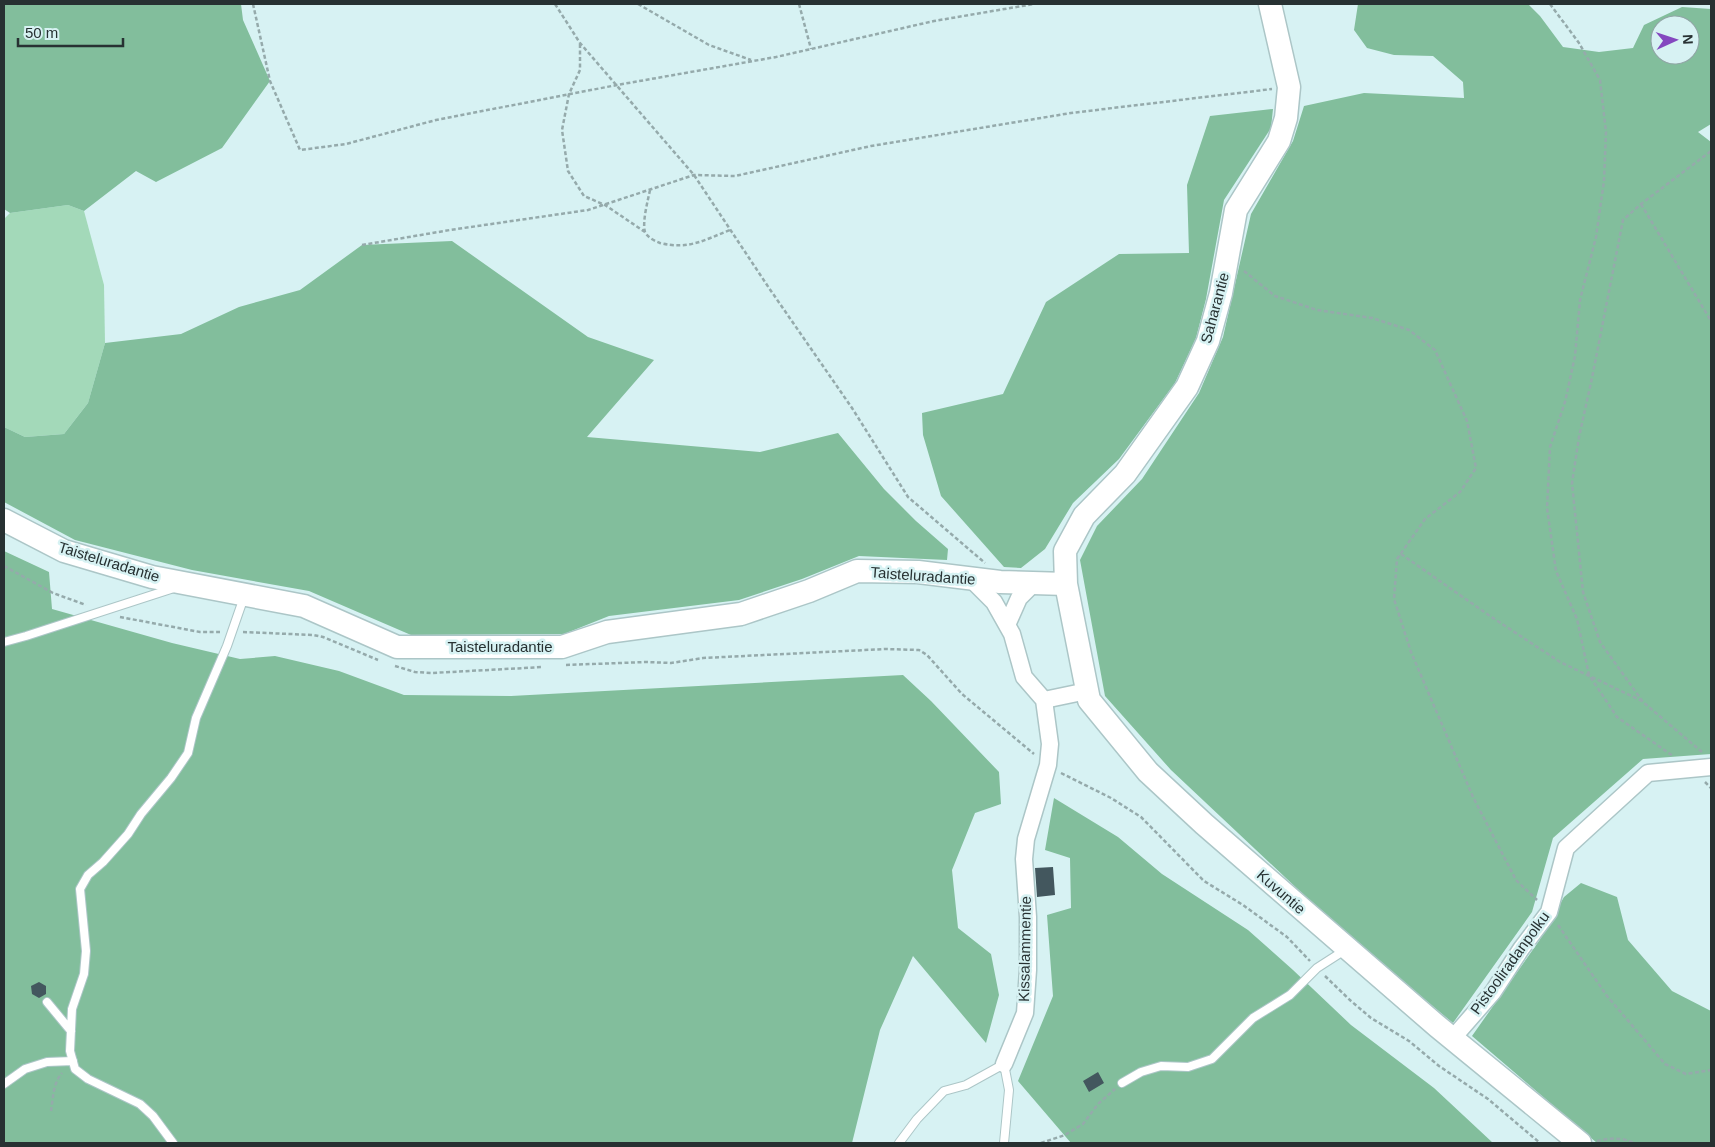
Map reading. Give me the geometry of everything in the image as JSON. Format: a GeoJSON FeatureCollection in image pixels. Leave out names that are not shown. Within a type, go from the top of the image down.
{"type":"FeatureCollection","features":[{"type":"Feature","properties":{"kind":"street","name":"Saharantie"},"geometry":{"type":"LineString","coordinates":[[1066,584],[1065,551],[1084,516],[1125,474],[1187,388],[1208,341],[1220,293],[1236,210],[1279,141],[1286,118],[1289,88],[1270,4]]}},
{"type":"Feature","properties":{"kind":"street","name":"Taisteluradantie"},"geometry":{"type":"LineString","coordinates":[[4,520],[64,550],[152,577],[304,606],[397,647],[562,647],[607,632],[741,614],[809,591],[858,571],[918,572],[1000,582],[1066,584]]}},
{"type":"Feature","properties":{"kind":"street"},"geometry":{"type":"LineString","coordinates":[[971,579],[994,602],[1012,634],[1024,677],[1044,700],[1087,691]]}},
{"type":"Feature","properties":{"kind":"street"},"geometry":{"type":"LineString","coordinates":[[1007,625],[1019,598],[1034,583]]}},
{"type":"Feature","properties":{"kind":"street","name":"Kuvuntie"},"geometry":{"type":"LineString","coordinates":[[1066,584],[1089,700],[1148,772],[1204,824],[1452,1039],[1580,1143]]}},
{"type":"Feature","properties":{"kind":"street","name":"Kissalammentie"},"geometry":{"type":"LineString","coordinates":[[1004,1064],[1025,1013],[1028,970],[1028,917],[1024,858],[1026,839],[1048,765],[1050,744],[1044,700]]}},
{"type":"Feature","properties":{"kind":"street","name":"Pistooliradanpolku"},"geometry":{"type":"LineString","coordinates":[[1452,1039],[1492,992],[1549,912],[1566,848],[1648,773],[1690,769],[1707,760]]}},
{"type":"Feature","properties":{"kind":"lane"},"geometry":{"type":"LineString","coordinates":[[4,642],[188,584]]}},
{"type":"Feature","properties":{"kind":"lane"},"geometry":{"type":"LineString","coordinates":[[173,1143],[153,1116],[140,1104],[88,1079],[75,1069],[70,1051],[72,1009],[84,974],[86,951],[80,889],[88,875],[103,862],[128,834],[188,753],[196,718],[232,632],[244,595]]}},
{"type":"Feature","properties":{"kind":"lane"},"geometry":{"type":"LineString","coordinates":[[1122,1083],[1141,1072],[1161,1066],[1188,1067],[1212,1059],[1253,1018],[1290,995],[1317,968],[1347,948]]}},
{"type":"Feature","properties":{"kind":"lane"},"geometry":{"type":"LineString","coordinates":[[47,1002],[71,1031]]}},
{"type":"Feature","properties":{"kind":"lane"},"geometry":{"type":"LineString","coordinates":[[4,1084],[25,1069],[47,1062],[73,1060]]}},
{"type":"Feature","properties":{"kind":"lane"},"geometry":{"type":"LineString","coordinates":[[900,1143],[917,1120],[944,1091],[966,1085],[1004,1064],[1009,1090],[1004,1143]]}},
{"type":"Feature","properties":{"kind":"path"},"geometry":{"type":"LineString","coordinates":[[253,4],[270,81],[300,150],[346,144],[436,120],[753,61],[934,21],[1034,4]]}},
{"type":"Feature","properties":{"kind":"path"},"geometry":{"type":"LineString","coordinates":[[555,4],[580,43],[694,175],[852,408],[908,497],[983,560],[1000,582]]}},
{"type":"Feature","properties":{"kind":"path"},"geometry":{"type":"LineString","coordinates":[[638,4],[709,45],[753,61]]}},
{"type":"Feature","properties":{"kind":"path"},"geometry":{"type":"LineString","coordinates":[[800,4],[811,49]]}},
{"type":"Feature","properties":{"kind":"path"},"geometry":{"type":"LineString","coordinates":[[1550,4],[1579,43],[1600,80],[1606,132],[1602,190],[1596,236],[1580,300],[1576,356],[1565,402],[1550,447],[1547,508],[1556,571],[1577,619],[1589,675],[1617,717],[1690,769],[1711,788]]}},
{"type":"Feature","properties":{"kind":"path"},"geometry":{"type":"LineString","coordinates":[[580,43],[580,70],[569,94],[562,130],[568,171],[584,196],[605,205],[645,232],[653,241],[675,246],[695,244],[730,230]]}},
{"type":"Feature","properties":{"kind":"path"},"geometry":{"type":"LineString","coordinates":[[362,245],[588,210],[694,175],[734,176],[871,146],[1071,113],[1289,88]]}},
{"type":"Feature","properties":{"kind":"path"},"geometry":{"type":"LineString","coordinates":[[1707,760],[1643,702],[1600,642],[1583,592],[1572,483],[1579,437],[1623,220],[1711,151]]}},
{"type":"Feature","properties":{"kind":"path"},"geometry":{"type":"LineString","coordinates":[[645,232],[650,190]]}},
{"type":"Feature","properties":{"kind":"path"},"geometry":{"type":"LineString","coordinates":[[1641,204],[1711,321]]}},
{"type":"Feature","properties":{"kind":"path"},"geometry":{"type":"LineString","coordinates":[[1227,257],[1275,296],[1317,310],[1372,318],[1409,330],[1435,350],[1467,421],[1476,468],[1460,492],[1425,519],[1398,559],[1394,599],[1411,652],[1473,797],[1516,880],[1549,912],[1607,996],[1665,1064],[1686,1074],[1711,1070]]}},
{"type":"Feature","properties":{"kind":"path"},"geometry":{"type":"LineString","coordinates":[[1401,554],[1560,662],[1643,702]]}},
{"type":"Feature","properties":{"kind":"path"},"geometry":{"type":"LineString","coordinates":[[4,566],[53,593],[128,620],[200,632],[277,632],[313,635],[324,637],[380,661]]}},
{"type":"Feature","properties":{"kind":"path"},"geometry":{"type":"LineString","coordinates":[[566,666],[646,662],[671,663],[703,658],[877,650],[919,650],[927,655],[962,694],[1048,765],[1068,778],[1110,798],[1141,817],[1204,881],[1243,905],[1287,937],[1351,1001],[1371,1018],[1409,1041],[1439,1066],[1488,1100],[1540,1143]]}},
{"type":"Feature","properties":{"kind":"path"},"geometry":{"type":"LineString","coordinates":[[388,663],[415,672],[432,673],[546,666]]}},
{"type":"Feature","properties":{"kind":"path"},"geometry":{"type":"LineString","coordinates":[[51,1111],[58,1077],[73,1060]]}},
{"type":"Feature","properties":{"kind":"path"},"geometry":{"type":"LineString","coordinates":[[1041,1143],[1065,1135],[1083,1124],[1098,1104],[1122,1083]]}},
{"type":"Feature","properties":{"kind":"path"},"geometry":{"type":"LineString","coordinates":[[1592,1143],[1616,1138],[1634,1143]]}},
{"type":"Feature","properties":{"kind":"green space"},"geometry":{"type":"Polygon","coordinates":[[[4,4],[241,4],[243,20],[270,81],[222,148],[156,182],[136,171],[84,211],[68,205],[10,213],[4,209],[4,4]]]}},
{"type":"Feature","properties":{"kind":"green space"},"geometry":{"type":"Polygon","coordinates":[[[1358,4],[1528,4],[1540,16],[1563,47],[1599,52],[1633,48],[1644,25],[1650,22],[1650,65],[1700,65],[1700,15],[1665,15],[1682,7],[1711,9],[1711,124],[1698,132],[1711,142],[1711,754],[1643,759],[1553,838],[1532,912],[1453,1023],[1339,928],[1171,770],[1105,696],[1080,560],[1097,526],[1142,479],[1199,393],[1223,337],[1251,214],[1293,141],[1304,106],[1364,93],[1464,98],[1463,82],[1433,56],[1394,55],[1367,48],[1354,30],[1358,4]]]}},
{"type":"Feature","properties":{"kind":"green space"},"geometry":{"type":"Polygon","coordinates":[[[1273,109],[1271,128],[1224,200],[1206,299],[1196,338],[1175,383],[1119,459],[1073,503],[1045,549],[1021,568],[1004,567],[941,496],[923,435],[922,413],[1003,394],[1046,302],[1119,254],[1189,253],[1187,185],[1210,116],[1273,109]]]}},
{"type":"Feature","properties":{"kind":"green space"},"geometry":{"type":"Polygon","coordinates":[[[68,205],[84,211],[104,285],[105,343],[88,403],[64,434],[25,437],[4,427],[4,219],[10,213],[68,205]]]}},
{"type":"Feature","properties":{"kind":"green space"},"geometry":{"type":"Polygon","coordinates":[[[452,241],[588,337],[654,360],[587,437],[760,452],[838,433],[884,489],[948,549],[947,560],[859,556],[802,579],[739,600],[609,616],[564,634],[411,635],[309,591],[192,570],[75,540],[4,502],[4,427],[25,437],[64,434],[88,403],[105,343],[181,334],[239,307],[300,290],[362,245],[452,241]]]}},
{"type":"Feature","properties":{"kind":"green space"},"geometry":{"type":"Polygon","coordinates":[[[4,551],[49,572],[52,609],[172,643],[240,659],[275,656],[339,671],[404,695],[511,696],[903,675],[931,701],[999,772],[1001,804],[975,813],[952,870],[958,928],[991,954],[999,995],[986,1043],[913,956],[880,1030],[852,1143],[4,1143],[4,551]]]}},
{"type":"Feature","properties":{"kind":"green space"},"geometry":{"type":"Polygon","coordinates":[[[1054,798],[1118,837],[1162,874],[1248,930],[1351,1025],[1434,1088],[1493,1143],[1071,1143],[1018,1081],[1053,996],[1047,915],[1071,908],[1070,858],[1045,850],[1054,798]]]}},
{"type":"Feature","properties":{"kind":"green space"},"geometry":{"type":"Polygon","coordinates":[[[1581,883],[1617,897],[1628,940],[1672,991],[1711,1011],[1711,1143],[1597,1143],[1472,1036],[1539,941],[1564,897],[1581,883]]]}},
{"type":"Feature","properties":{"kind":"building"},"geometry":{"type":"Polygon","coordinates":[[[1053,867],[1055,895],[1037,897],[1035,868],[1053,867]]]}},
{"type":"Feature","properties":{"kind":"building"},"geometry":{"type":"Polygon","coordinates":[[[39,982],[46,986],[46,994],[39,998],[32,994],[31,986],[39,982]]]}},
{"type":"Feature","properties":{"kind":"building"},"geometry":{"type":"Polygon","coordinates":[[[1098,1072],[1104,1083],[1089,1092],[1083,1081],[1098,1072]]]}}]}
